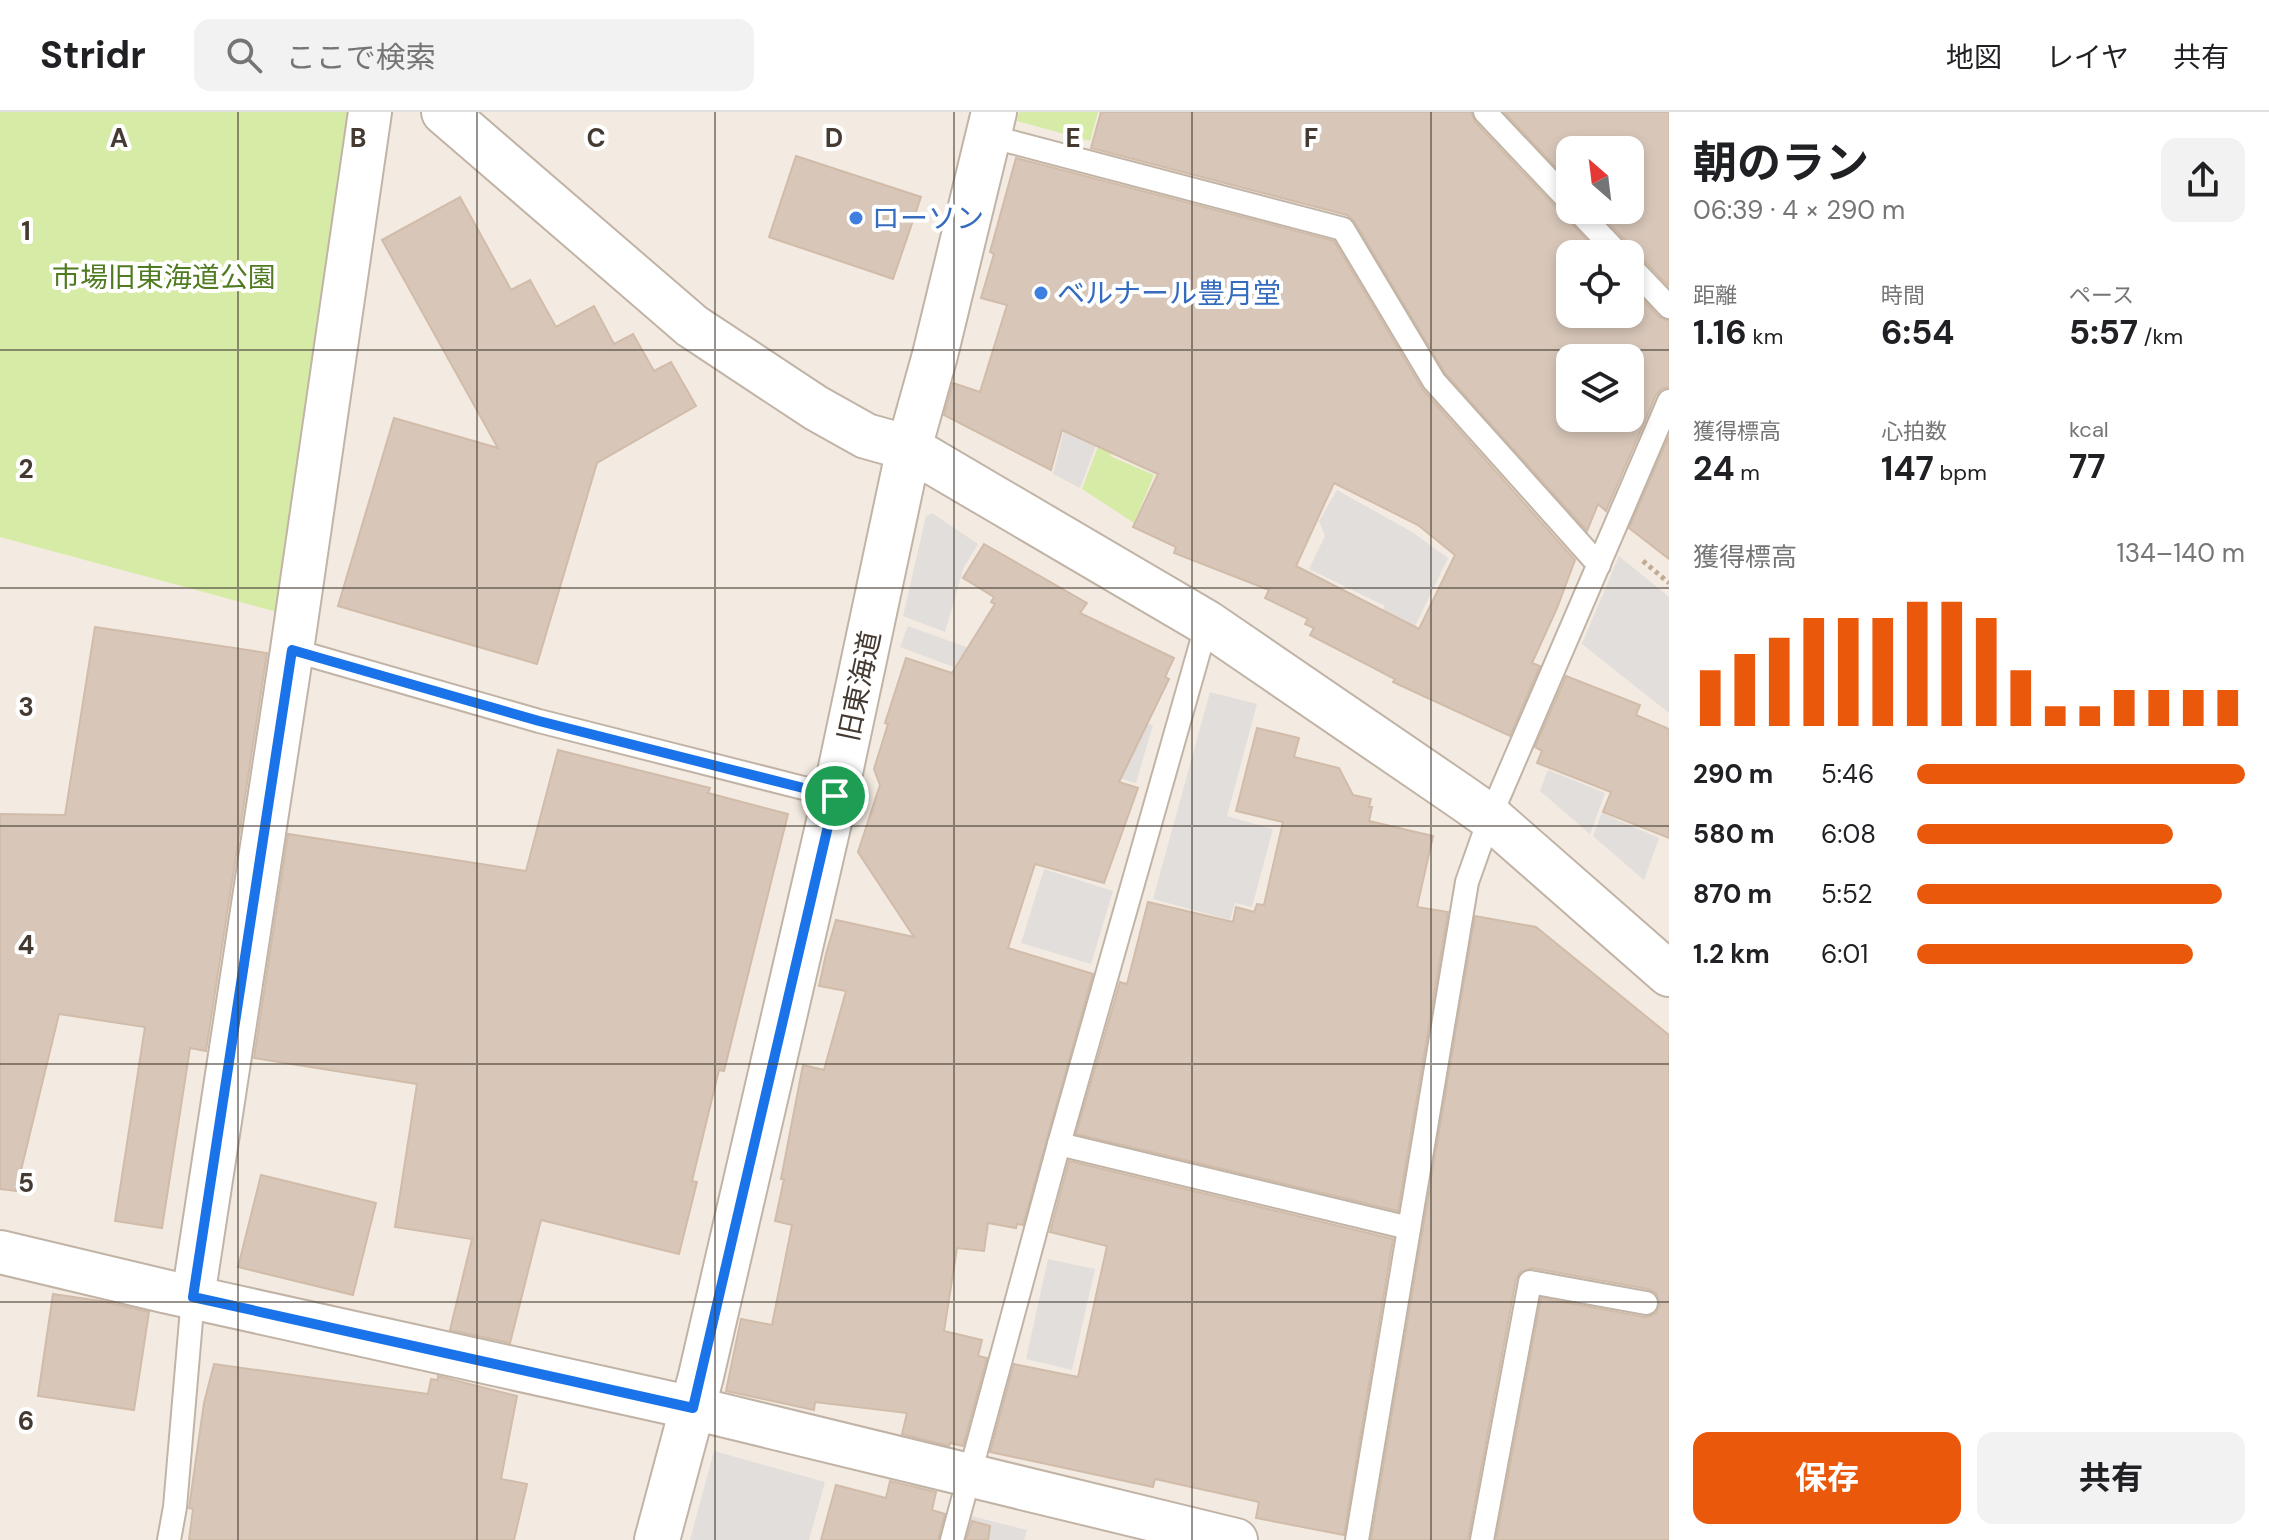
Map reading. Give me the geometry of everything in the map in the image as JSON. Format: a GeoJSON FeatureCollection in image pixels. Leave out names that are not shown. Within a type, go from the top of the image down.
{"type":"FeatureCollection","features":[{"type":"Feature","properties":{"kind":"street"},"geometry":{"type":"LineString","coordinates":[[193,1297],[370,112]]}},
{"type":"Feature","properties":{"kind":"street"},"geometry":{"type":"LineString","coordinates":[[444,112],[692,326],[816,408],[866,436],[909,448],[1207,623],[1490,817],[1669,974]]}},
{"type":"Feature","properties":{"kind":"street","name":"旧東海道"},"geometry":{"type":"LineString","coordinates":[[657,1540],[693,1408],[835,796],[909,448],[992,124]]}},
{"type":"Feature","properties":{"kind":"street"},"geometry":{"type":"LineString","coordinates":[[0,1252],[693,1408],[1236,1540]]}},
{"type":"Feature","properties":{"kind":"lane"},"geometry":{"type":"LineString","coordinates":[[1485,112],[1556,187]]}},
{"type":"Feature","properties":{"kind":"lane"},"geometry":{"type":"LineString","coordinates":[[992,124],[1343,229],[1434,381],[1599,565]]}},
{"type":"Feature","properties":{"kind":"lane"},"geometry":{"type":"LineString","coordinates":[[1590,224],[1606,240]]}},
{"type":"Feature","properties":{"kind":"lane"},"geometry":{"type":"LineString","coordinates":[[1644,281],[1669,307]]}},
{"type":"Feature","properties":{"kind":"lane"},"geometry":{"type":"LineString","coordinates":[[1357,1540],[1467,882],[1490,817],[1669,401]]}},
{"type":"Feature","properties":{"kind":"lane"},"geometry":{"type":"LineString","coordinates":[[952,1540],[1059,1144],[1207,623]]}},
{"type":"Feature","properties":{"kind":"lane"},"geometry":{"type":"LineString","coordinates":[[292,650],[539,721],[835,796]]}},
{"type":"Feature","properties":{"kind":"lane"},"geometry":{"type":"LineString","coordinates":[[1059,1144],[1409,1228]]}},
{"type":"Feature","properties":{"kind":"lane"},"geometry":{"type":"LineString","coordinates":[[1482,1540],[1530,1282],[1646,1303]]}},
{"type":"Feature","properties":{"kind":"lane"},"geometry":{"type":"LineString","coordinates":[[169,1540],[175,1507],[193,1297]]}},
{"type":"Feature","properties":{"kind":"green space","name":"市場旧東海道公園"},"geometry":{"type":"Polygon","coordinates":[[[0,112],[358,112],[277,612],[0,537],[0,112]]]}},
{"type":"Feature","properties":{"kind":"green space"},"geometry":{"type":"Polygon","coordinates":[[[1019,112],[1098,112],[1090,141],[1017,121],[1019,112]]]}},
{"type":"Feature","properties":{"kind":"green space"},"geometry":{"type":"Polygon","coordinates":[[[1099,444],[1113,450],[1110,456],[1154,475],[1134,523],[1082,489],[1099,444]]]}},
{"type":"Feature","properties":{"kind":"shaded area"},"geometry":{"type":"Polygon","coordinates":[[[1067,418],[1097,443],[1080,488],[1053,474],[1067,418]]]}},
{"type":"Feature","properties":{"kind":"shaded area"},"geometry":{"type":"Polygon","coordinates":[[[1337,490],[1412,532],[1448,558],[1390,678],[1375,669],[1396,626],[1379,617],[1385,606],[1309,569],[1325,536],[1319,521],[1337,490]]]}},
{"type":"Feature","properties":{"kind":"shaded area"},"geometry":{"type":"Polygon","coordinates":[[[932,513],[978,544],[964,567],[945,632],[903,616],[926,516],[932,513]]]}},
{"type":"Feature","properties":{"kind":"shaded area"},"geometry":{"type":"Polygon","coordinates":[[[1619,556],[1669,597],[1669,713],[1582,644],[1619,556]]]}},
{"type":"Feature","properties":{"kind":"shaded area"},"geometry":{"type":"Polygon","coordinates":[[[908,626],[983,653],[975,675],[900,647],[908,626]]]}},
{"type":"Feature","properties":{"kind":"shaded area"},"geometry":{"type":"Polygon","coordinates":[[[1210,692],[1257,704],[1227,816],[1273,829],[1252,907],[1235,903],[1230,920],[1153,899],[1210,692]]]}},
{"type":"Feature","properties":{"kind":"shaded area"},"geometry":{"type":"Polygon","coordinates":[[[1120,716],[1153,725],[1136,783],[1103,774],[1120,716]]]}},
{"type":"Feature","properties":{"kind":"shaded area"},"geometry":{"type":"Polygon","coordinates":[[[1548,770],[1605,793],[1590,834],[1540,791],[1548,770]]]}},
{"type":"Feature","properties":{"kind":"shaded area"},"geometry":{"type":"Polygon","coordinates":[[[1602,813],[1659,838],[1644,880],[1593,836],[1602,813]]]}},
{"type":"Feature","properties":{"kind":"shaded area"},"geometry":{"type":"Polygon","coordinates":[[[1044,869],[1113,891],[1091,964],[1021,943],[1044,869]]]}},
{"type":"Feature","properties":{"kind":"shaded area"},"geometry":{"type":"Polygon","coordinates":[[[1048,1259],[1095,1269],[1072,1370],[1026,1359],[1048,1259]]]}},
{"type":"Feature","properties":{"kind":"shaded area"},"geometry":{"type":"Polygon","coordinates":[[[714,1451],[825,1482],[809,1540],[690,1540],[714,1451]]]}},
{"type":"Feature","properties":{"kind":"shaded area"},"geometry":{"type":"Polygon","coordinates":[[[971,1516],[1027,1530],[1024,1540],[964,1540],[971,1516]]]}},
{"type":"Feature","properties":{"kind":"building"},"geometry":{"type":"Polygon","coordinates":[[[1101,112],[1471,112],[1475,122],[1556,208],[1556,224],[1572,224],[1587,240],[1556,240],[1556,328],[1644,328],[1644,301],[1659,317],[1669,321],[1669,387],[1661,389],[1656,395],[1644,423],[1644,344],[1556,344],[1556,432],[1640,432],[1606,511],[1598,504],[1587,531],[1445,373],[1354,221],[1347,215],[1091,148],[1101,112]]]}},
{"type":"Feature","properties":{"kind":"building"},"geometry":{"type":"Polygon","coordinates":[[[1504,112],[1669,112],[1669,287],[1644,260],[1644,240],[1625,240],[1610,224],[1644,224],[1644,136],[1556,136],[1556,167],[1504,112]]]}},
{"type":"Feature","properties":{"kind":"building"},"geometry":{"type":"Polygon","coordinates":[[[796,156],[921,197],[893,279],[769,237],[796,156]]]}},
{"type":"Feature","properties":{"kind":"building"},"geometry":{"type":"Polygon","coordinates":[[[1016,158],[1334,241],[1423,390],[1575,560],[1532,663],[1540,666],[1510,736],[1393,682],[1395,679],[1310,635],[1314,628],[1305,624],[1308,619],[1265,598],[1269,590],[1174,553],[1176,547],[1133,527],[1158,474],[1062,430],[1051,470],[944,415],[953,383],[980,392],[1007,305],[981,298],[994,254],[990,252],[1016,158]],[[1334,483],[1296,566],[1419,629],[1455,555],[1418,525],[1334,483]]]}},
{"type":"Feature","properties":{"kind":"building"},"geometry":{"type":"Polygon","coordinates":[[[460,197],[511,290],[530,280],[556,327],[594,306],[614,344],[633,334],[654,371],[671,362],[696,406],[597,463],[537,664],[338,606],[394,418],[498,448],[382,240],[460,197]]]}},
{"type":"Feature","properties":{"kind":"building"},"geometry":{"type":"Polygon","coordinates":[[[1669,436],[1669,559],[1629,528],[1669,436]]]}},
{"type":"Feature","properties":{"kind":"building"},"geometry":{"type":"Polygon","coordinates":[[[984,544],[1087,603],[1080,613],[1174,658],[1165,677],[1169,679],[1119,782],[1138,788],[1104,883],[1035,864],[1008,948],[1093,974],[1023,1225],[1017,1224],[1016,1228],[988,1223],[984,1251],[957,1248],[944,1331],[982,1340],[978,1356],[987,1358],[963,1446],[950,1443],[949,1446],[902,1434],[907,1413],[815,1402],[814,1410],[726,1391],[741,1319],[772,1325],[792,1225],[775,1221],[803,1065],[824,1070],[846,991],[819,986],[836,920],[914,937],[858,852],[880,785],[874,769],[906,658],[952,673],[995,604],[991,602],[994,597],[963,578],[984,544]]]}},
{"type":"Feature","properties":{"kind":"building"},"geometry":{"type":"Polygon","coordinates":[[[95,627],[267,653],[206,1051],[190,1048],[162,1228],[115,1221],[145,1027],[59,1014],[16,1191],[0,1189],[0,814],[65,815],[95,627]]]}},
{"type":"Feature","properties":{"kind":"building"},"geometry":{"type":"Polygon","coordinates":[[[1566,676],[1640,705],[1636,715],[1669,729],[1669,838],[1603,812],[1611,792],[1537,763],[1542,751],[1535,747],[1566,676]]]}},
{"type":"Feature","properties":{"kind":"building"},"geometry":{"type":"Polygon","coordinates":[[[1257,728],[1299,738],[1294,757],[1339,768],[1353,795],[1371,799],[1369,821],[1433,836],[1417,907],[1448,912],[1398,1211],[1076,1134],[1120,982],[1127,984],[1148,902],[1233,922],[1236,907],[1254,912],[1257,904],[1264,905],[1283,822],[1236,811],[1257,728]]]}},
{"type":"Feature","properties":{"kind":"building"},"geometry":{"type":"Polygon","coordinates":[[[558,750],[710,788],[708,793],[788,814],[724,1071],[719,1070],[692,1181],[697,1182],[679,1254],[541,1220],[510,1343],[450,1330],[472,1239],[395,1227],[417,1084],[254,1058],[288,834],[526,871],[558,750]]]}},
{"type":"Feature","properties":{"kind":"building"},"geometry":{"type":"Polygon","coordinates":[[[1475,916],[1536,927],[1669,1035],[1669,1540],[1496,1540],[1541,1298],[1644,1317],[1656,1313],[1660,1305],[1656,1293],[1648,1289],[1532,1268],[1520,1272],[1516,1279],[1468,1540],[1371,1540],[1475,916]]]}},
{"type":"Feature","properties":{"kind":"building"},"geometry":{"type":"Polygon","coordinates":[[[1069,1161],[1393,1239],[1344,1535],[1256,1518],[1259,1502],[1155,1479],[1153,1487],[990,1452],[1014,1364],[1078,1377],[1107,1246],[1050,1232],[1069,1161]]]}},
{"type":"Feature","properties":{"kind":"building"},"geometry":{"type":"Polygon","coordinates":[[[261,1175],[376,1203],[353,1295],[238,1267],[261,1175]]]}},
{"type":"Feature","properties":{"kind":"building"},"geometry":{"type":"Polygon","coordinates":[[[53,1294],[149,1312],[134,1410],[38,1396],[53,1294]]]}},
{"type":"Feature","properties":{"kind":"building"},"geometry":{"type":"Polygon","coordinates":[[[214,1364],[428,1394],[431,1379],[438,1380],[438,1376],[517,1396],[501,1479],[527,1484],[514,1540],[189,1540],[193,1509],[189,1508],[204,1403],[214,1364]]]}},
{"type":"Feature","properties":{"kind":"building"},"geometry":{"type":"Polygon","coordinates":[[[890,1481],[936,1492],[932,1510],[945,1514],[938,1540],[821,1540],[836,1485],[886,1498],[890,1481]]]}},
{"type":"Feature","properties":{"kind":"building"},"geometry":{"type":"Polygon","coordinates":[[[972,1521],[990,1526],[988,1540],[966,1540],[972,1521]]]}},
{"type":"Feature","properties":{"kind":"place","name":"ローソン"},"geometry":{"type":"Point","coordinates":[856,218]}},
{"type":"Feature","properties":{"kind":"place","name":"ベルナール豊月堂"},"geometry":{"type":"Point","coordinates":[1041,293]}},
{"type":"Feature","properties":{"kind":"route"},"geometry":{"type":"LineString","coordinates":[[292,650],[539,721],[835,796],[693,1408],[193,1297],[292,650]]}}]}
